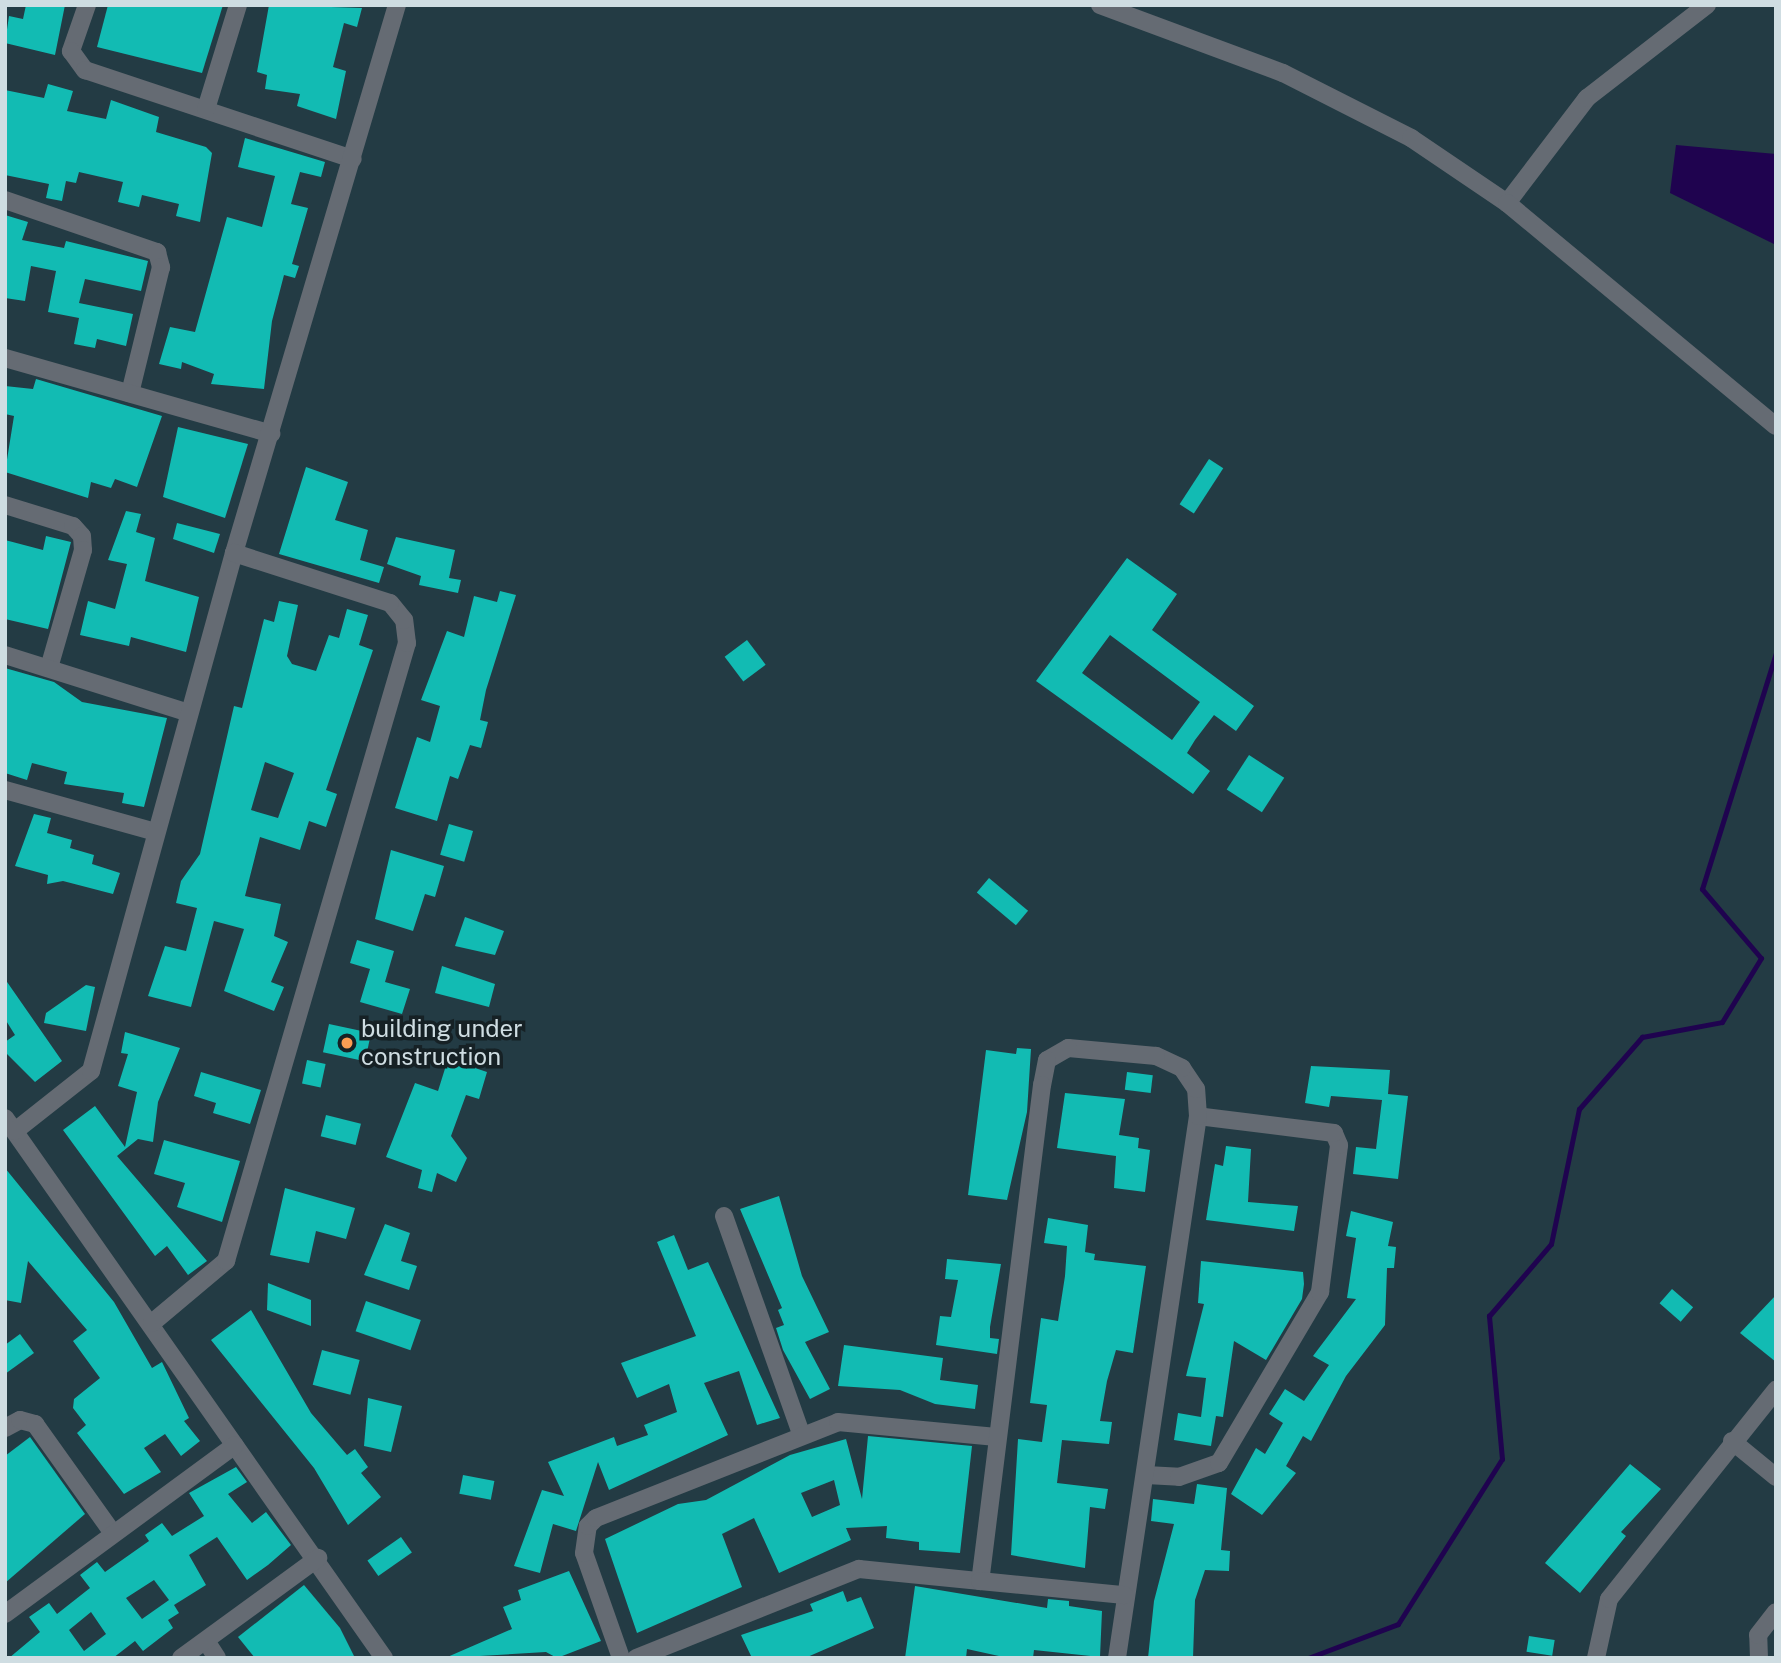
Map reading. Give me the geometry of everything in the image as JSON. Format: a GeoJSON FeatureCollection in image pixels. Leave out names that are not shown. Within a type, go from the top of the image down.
{"type":"FeatureCollection","features":[{"type":"Feature","properties":{"kind":"street"},"geometry":{"type":"LineString","coordinates":[[87,5],[71,51],[75,63],[354,159]]}},
{"type":"Feature","properties":{"kind":"street"},"geometry":{"type":"LineString","coordinates":[[206,109],[238,5]]}},
{"type":"Feature","properties":{"kind":"street"},"geometry":{"type":"LineString","coordinates":[[384,1658],[317,1558],[10,1124],[91,1071],[234,553],[354,159],[397,5]]}},
{"type":"Feature","properties":{"kind":"street"},"geometry":{"type":"LineString","coordinates":[[1100,5],[1283,73],[1411,138],[1507,202],[1776,426]]}},
{"type":"Feature","properties":{"kind":"street"},"geometry":{"type":"LineString","coordinates":[[1507,202],[1587,98],[1707,5]]}},
{"type":"Feature","properties":{"kind":"street"},"geometry":{"type":"LineString","coordinates":[[5,201],[157,252],[161,267],[130,393]]}},
{"type":"Feature","properties":{"kind":"street"},"geometry":{"type":"LineString","coordinates":[[5,358],[271,434]]}},
{"type":"Feature","properties":{"kind":"street"},"geometry":{"type":"LineString","coordinates":[[5,505],[73,526],[83,542],[49,668]]}},
{"type":"Feature","properties":{"kind":"street"},"geometry":{"type":"LineString","coordinates":[[152,1323],[226,1261],[407,643],[404,620],[390,603],[234,553]]}},
{"type":"Feature","properties":{"kind":"street"},"geometry":{"type":"LineString","coordinates":[[5,655],[189,713]]}},
{"type":"Feature","properties":{"kind":"street"},"geometry":{"type":"LineString","coordinates":[[5,790],[155,832]]}},
{"type":"Feature","properties":{"kind":"street"},"geometry":{"type":"LineString","coordinates":[[980,1581],[996,1437],[1047,1060],[1069,1048],[1156,1056],[1189,1079],[1198,1116],[1146,1475],[1124,1595],[1117,1658]]}},
{"type":"Feature","properties":{"kind":"street"},"geometry":{"type":"LineString","coordinates":[[1146,1475],[1179,1477],[1219,1463],[1320,1292],[1339,1145],[1334,1133],[1198,1116]]}},
{"type":"Feature","properties":{"kind":"street"},"geometry":{"type":"LineString","coordinates":[[724,1216],[801,1434]]}},
{"type":"Feature","properties":{"kind":"street"},"geometry":{"type":"LineString","coordinates":[[1595,1658],[1603,1608],[1732,1441],[1776,1390]]}},
{"type":"Feature","properties":{"kind":"street"},"geometry":{"type":"LineString","coordinates":[[5,1428],[20,1419],[35,1424],[112,1532]]}},
{"type":"Feature","properties":{"kind":"street"},"geometry":{"type":"LineString","coordinates":[[621,1658],[586,1566],[588,1526],[801,1434],[857,1422],[996,1437]]}},
{"type":"Feature","properties":{"kind":"street"},"geometry":{"type":"LineString","coordinates":[[1732,1441],[1776,1477]]}},
{"type":"Feature","properties":{"kind":"street"},"geometry":{"type":"LineString","coordinates":[[5,1614],[112,1532],[235,1444]]}},
{"type":"Feature","properties":{"kind":"street"},"geometry":{"type":"LineString","coordinates":[[181,1658],[317,1558]]}},
{"type":"Feature","properties":{"kind":"street"},"geometry":{"type":"LineString","coordinates":[[636,1658],[859,1569],[1124,1595]]}},
{"type":"Feature","properties":{"kind":"street"},"geometry":{"type":"LineString","coordinates":[[1759,1658],[1758,1635],[1776,1612]]}},
{"type":"Feature","properties":{"kind":"street"},"geometry":{"type":"LineString","coordinates":[[206,1642],[216,1658]]}},
{"type":"Feature","properties":{"kind":"shaded area"},"geometry":{"type":"Polygon","coordinates":[[[1676,145],[1776,154],[1776,245],[1670,193],[1676,145]]]}},
{"type":"Feature","properties":{"kind":"building"},"geometry":{"type":"Polygon","coordinates":[[[26,5],[65,5],[55,55],[5,43],[9,16],[23,19],[26,5]]]}},
{"type":"Feature","properties":{"kind":"building"},"geometry":{"type":"Polygon","coordinates":[[[108,5],[223,5],[202,73],[97,47],[108,5]]]}},
{"type":"Feature","properties":{"kind":"building"},"geometry":{"type":"Polygon","coordinates":[[[269,5],[362,8],[357,27],[344,23],[333,67],[346,71],[336,119],[297,106],[300,94],[265,89],[267,75],[257,72],[269,5]]]}},
{"type":"Feature","properties":{"kind":"building"},"geometry":{"type":"Polygon","coordinates":[[[48,84],[73,91],[67,111],[106,119],[111,100],[159,117],[156,132],[206,147],[212,153],[200,222],[176,216],[179,204],[142,195],[139,207],[118,202],[123,182],[79,172],[76,183],[66,181],[62,201],[46,198],[49,184],[5,175],[5,90],[44,98],[48,84]]]}},
{"type":"Feature","properties":{"kind":"building"},"geometry":{"type":"Polygon","coordinates":[[[245,138],[325,162],[321,177],[300,172],[291,204],[308,208],[292,264],[299,266],[295,278],[284,275],[272,321],[264,389],[211,384],[214,374],[182,362],[181,369],[159,364],[170,327],[195,332],[227,217],[262,227],[275,176],[238,167],[245,138]]]}},
{"type":"Feature","properties":{"kind":"building"},"geometry":{"type":"Polygon","coordinates":[[[5,215],[28,222],[22,240],[64,248],[66,241],[148,261],[141,291],[85,279],[79,303],[133,314],[126,346],[97,339],[95,348],[74,344],[79,318],[48,312],[56,271],[31,266],[25,301],[5,298],[5,215]]]}},
{"type":"Feature","properties":{"kind":"building"},"geometry":{"type":"Polygon","coordinates":[[[36,379],[162,416],[137,487],[115,479],[111,488],[91,482],[88,498],[5,472],[14,416],[5,414],[5,386],[33,389],[36,379]]]}},
{"type":"Feature","properties":{"kind":"building"},"geometry":{"type":"Polygon","coordinates":[[[178,427],[248,444],[225,518],[163,497],[178,427]]]}},
{"type":"Feature","properties":{"kind":"building"},"geometry":{"type":"Polygon","coordinates":[[[1209,459],[1223,468],[1194,514],[1180,504],[1209,459]]]}},
{"type":"Feature","properties":{"kind":"building"},"geometry":{"type":"Polygon","coordinates":[[[306,467],[348,482],[335,520],[368,530],[360,560],[384,567],[379,583],[279,554],[306,467]]]}},
{"type":"Feature","properties":{"kind":"building"},"geometry":{"type":"Polygon","coordinates":[[[126,511],[141,514],[136,532],[155,538],[145,581],[199,597],[186,652],[131,637],[129,646],[80,635],[88,601],[115,609],[127,564],[108,560],[126,511]]]}},
{"type":"Feature","properties":{"kind":"building"},"geometry":{"type":"Polygon","coordinates":[[[177,523],[220,534],[214,553],[173,539],[177,523]]]}},
{"type":"Feature","properties":{"kind":"building"},"geometry":{"type":"Polygon","coordinates":[[[46,536],[71,542],[48,629],[5,619],[5,540],[43,550],[46,536]]]}},
{"type":"Feature","properties":{"kind":"building"},"geometry":{"type":"Polygon","coordinates":[[[396,537],[455,550],[449,578],[461,580],[458,593],[419,585],[421,576],[387,564],[396,537]]]}},
{"type":"Feature","properties":{"kind":"building"},"geometry":{"type":"Polygon","coordinates":[[[1127,558],[1177,594],[1152,630],[1254,706],[1236,731],[1214,715],[1195,740],[1187,753],[1210,771],[1193,794],[1036,681],[1127,558]],[[1110,635],[1082,673],[1172,740],[1200,702],[1110,635]]]}},
{"type":"Feature","properties":{"kind":"building"},"geometry":{"type":"Polygon","coordinates":[[[500,591],[516,595],[486,690],[480,720],[488,722],[481,748],[470,745],[458,779],[450,776],[437,821],[395,808],[417,737],[430,742],[440,706],[421,700],[447,631],[464,637],[474,596],[497,602],[500,591]]]}},
{"type":"Feature","properties":{"kind":"building"},"geometry":{"type":"Polygon","coordinates":[[[279,601],[298,605],[287,656],[292,664],[316,671],[329,635],[339,638],[347,609],[368,615],[359,645],[373,650],[326,790],[337,794],[326,827],[309,821],[300,850],[260,837],[245,896],[281,904],[274,936],[288,942],[271,982],[284,987],[274,1011],[224,991],[244,929],[214,921],[191,1007],[148,996],[165,946],[186,951],[197,908],[176,903],[181,881],[200,854],[234,706],[242,708],[264,619],[274,622],[279,601]],[[265,762],[251,810],[278,818],[294,773],[265,762]]]}},
{"type":"Feature","properties":{"kind":"building"},"geometry":{"type":"Polygon","coordinates":[[[747,640],[766,665],[743,682],[725,657],[747,640]]]}},
{"type":"Feature","properties":{"kind":"building"},"geometry":{"type":"Polygon","coordinates":[[[5,668],[54,682],[82,702],[167,718],[144,807],[122,803],[124,793],[64,784],[67,772],[32,763],[27,780],[5,773],[5,668]]]}},
{"type":"Feature","properties":{"kind":"building"},"geometry":{"type":"Polygon","coordinates":[[[1249,755],[1284,778],[1262,812],[1227,789],[1249,755]]]}},
{"type":"Feature","properties":{"kind":"building"},"geometry":{"type":"Polygon","coordinates":[[[34,814],[51,818],[47,833],[72,840],[70,848],[94,855],[92,864],[120,873],[113,894],[63,881],[47,884],[48,875],[15,866],[34,814]]]}},
{"type":"Feature","properties":{"kind":"building"},"geometry":{"type":"Polygon","coordinates":[[[449,824],[473,831],[464,862],[440,855],[449,824]]]}},
{"type":"Feature","properties":{"kind":"building"},"geometry":{"type":"Polygon","coordinates":[[[391,850],[444,866],[435,897],[425,894],[413,931],[375,919],[391,850]]]}},
{"type":"Feature","properties":{"kind":"building"},"geometry":{"type":"Polygon","coordinates":[[[989,878],[1028,911],[1016,925],[977,893],[989,878]]]}},
{"type":"Feature","properties":{"kind":"building"},"geometry":{"type":"Polygon","coordinates":[[[465,917],[504,931],[495,955],[455,946],[465,917]]]}},
{"type":"Feature","properties":{"kind":"building"},"geometry":{"type":"Polygon","coordinates":[[[357,940],[394,951],[385,982],[410,989],[402,1014],[360,1002],[370,969],[350,963],[357,940]]]}},
{"type":"Feature","properties":{"kind":"building"},"geometry":{"type":"Polygon","coordinates":[[[442,966],[495,984],[489,1007],[435,993],[442,966]]]}},
{"type":"Feature","properties":{"kind":"building"},"geometry":{"type":"Polygon","coordinates":[[[5,979],[62,1061],[35,1082],[5,1052],[5,1042],[15,1035],[5,1019],[5,979]]]}},
{"type":"Feature","properties":{"kind":"building"},"geometry":{"type":"Polygon","coordinates":[[[86,985],[95,987],[86,1031],[44,1023],[46,1013],[86,985]]]}},
{"type":"Feature","properties":{"kind":"building","name":"building under construction"},"geometry":{"type":"Polygon","coordinates":[[[329,1024],[371,1033],[365,1061],[323,1052],[329,1024]]]}},
{"type":"Feature","properties":{"kind":"building"},"geometry":{"type":"Polygon","coordinates":[[[125,1032],[180,1048],[158,1102],[153,1142],[138,1139],[117,1156],[207,1261],[188,1275],[167,1246],[155,1256],[63,1130],[95,1106],[125,1147],[137,1092],[118,1086],[128,1054],[121,1053],[125,1032]]]}},
{"type":"Feature","properties":{"kind":"building"},"geometry":{"type":"Polygon","coordinates":[[[1017,1048],[1031,1049],[1027,1112],[1007,1200],[968,1195],[986,1050],[1016,1054],[1017,1048]]]}},
{"type":"Feature","properties":{"kind":"building"},"geometry":{"type":"Polygon","coordinates":[[[448,1059],[487,1072],[479,1099],[466,1095],[451,1136],[467,1158],[456,1182],[437,1173],[432,1192],[418,1188],[422,1170],[386,1157],[415,1083],[438,1091],[448,1059]]]}},
{"type":"Feature","properties":{"kind":"building"},"geometry":{"type":"Polygon","coordinates":[[[307,1060],[326,1064],[321,1087],[302,1083],[307,1060]]]}},
{"type":"Feature","properties":{"kind":"building"},"geometry":{"type":"Polygon","coordinates":[[[1311,1066],[1390,1070],[1388,1094],[1408,1096],[1398,1179],[1353,1174],[1356,1147],[1376,1149],[1382,1100],[1331,1096],[1329,1107],[1305,1103],[1311,1066]]]}},
{"type":"Feature","properties":{"kind":"building"},"geometry":{"type":"Polygon","coordinates":[[[201,1072],[261,1090],[250,1124],[213,1113],[216,1103],[194,1096],[201,1072]]]}},
{"type":"Feature","properties":{"kind":"building"},"geometry":{"type":"Polygon","coordinates":[[[1127,1072],[1153,1075],[1151,1093],[1125,1090],[1127,1072]]]}},
{"type":"Feature","properties":{"kind":"building"},"geometry":{"type":"Polygon","coordinates":[[[1065,1093],[1125,1099],[1119,1135],[1139,1138],[1138,1148],[1150,1150],[1145,1192],[1114,1188],[1116,1156],[1057,1148],[1065,1093]]]}},
{"type":"Feature","properties":{"kind":"building"},"geometry":{"type":"Polygon","coordinates":[[[326,1115],[361,1124],[356,1145],[321,1136],[326,1115]]]}},
{"type":"Feature","properties":{"kind":"building"},"geometry":{"type":"Polygon","coordinates":[[[164,1140],[240,1161],[222,1222],[177,1207],[185,1183],[154,1174],[164,1140]]]}},
{"type":"Feature","properties":{"kind":"building"},"geometry":{"type":"Polygon","coordinates":[[[1226,1146],[1251,1149],[1248,1202],[1298,1206],[1294,1231],[1206,1220],[1215,1164],[1223,1166],[1226,1146]]]}},
{"type":"Feature","properties":{"kind":"building"},"geometry":{"type":"Polygon","coordinates":[[[5,1168],[114,1302],[152,1368],[162,1362],[189,1418],[184,1421],[200,1441],[181,1456],[165,1434],[144,1448],[161,1472],[124,1494],[77,1433],[86,1425],[73,1408],[74,1399],[100,1378],[73,1341],[87,1330],[28,1261],[21,1303],[5,1300],[5,1168]]]}},
{"type":"Feature","properties":{"kind":"building"},"geometry":{"type":"Polygon","coordinates":[[[285,1188],[355,1208],[346,1239],[316,1231],[309,1263],[270,1255],[285,1188]]]}},
{"type":"Feature","properties":{"kind":"building"},"geometry":{"type":"Polygon","coordinates":[[[779,1196],[802,1276],[829,1332],[805,1342],[830,1389],[810,1399],[783,1350],[776,1328],[784,1325],[778,1310],[782,1308],[740,1209],[779,1196]]]}},
{"type":"Feature","properties":{"kind":"building"},"geometry":{"type":"Polygon","coordinates":[[[1351,1211],[1393,1222],[1388,1246],[1396,1247],[1394,1268],[1387,1268],[1385,1325],[1346,1376],[1311,1441],[1303,1436],[1286,1466],[1296,1473],[1262,1515],[1231,1494],[1256,1448],[1265,1454],[1283,1423],[1269,1414],[1285,1389],[1304,1401],[1329,1365],[1313,1356],[1356,1299],[1347,1298],[1356,1238],[1346,1236],[1351,1211]]]}},
{"type":"Feature","properties":{"kind":"building"},"geometry":{"type":"Polygon","coordinates":[[[1048,1218],[1088,1225],[1085,1252],[1095,1254],[1094,1260],[1146,1266],[1133,1353],[1116,1350],[1107,1381],[1100,1421],[1112,1422],[1109,1444],[1062,1440],[1057,1483],[1108,1489],[1105,1509],[1090,1507],[1085,1568],[1011,1555],[1018,1439],[1042,1442],[1047,1405],[1030,1403],[1041,1318],[1058,1321],[1065,1276],[1067,1246],[1044,1243],[1048,1218]]]}},
{"type":"Feature","properties":{"kind":"building"},"geometry":{"type":"Polygon","coordinates":[[[385,1224],[410,1233],[401,1261],[417,1266],[409,1290],[364,1275],[385,1224]]]}},
{"type":"Feature","properties":{"kind":"building"},"geometry":{"type":"Polygon","coordinates":[[[674,1235],[688,1270],[708,1262],[780,1418],[757,1425],[739,1371],[704,1383],[728,1435],[609,1490],[598,1462],[576,1531],[553,1524],[540,1573],[514,1566],[542,1490],[564,1496],[548,1462],[614,1437],[617,1446],[648,1435],[644,1425],[677,1412],[669,1384],[637,1398],[621,1363],[696,1336],[657,1242],[674,1235]]]}},
{"type":"Feature","properties":{"kind":"building"},"geometry":{"type":"Polygon","coordinates":[[[947,1259],[1001,1264],[990,1327],[990,1338],[999,1339],[997,1354],[936,1345],[940,1316],[951,1317],[958,1280],[945,1279],[947,1259]]]}},
{"type":"Feature","properties":{"kind":"building"},"geometry":{"type":"Polygon","coordinates":[[[1201,1261],[1303,1272],[1304,1284],[1302,1299],[1266,1360],[1234,1341],[1223,1417],[1216,1416],[1211,1446],[1174,1440],[1178,1413],[1201,1417],[1206,1378],[1186,1376],[1204,1304],[1198,1303],[1201,1261]]]}},
{"type":"Feature","properties":{"kind":"building"},"geometry":{"type":"Polygon","coordinates":[[[268,1283],[311,1300],[311,1326],[267,1310],[268,1283]]]}},
{"type":"Feature","properties":{"kind":"building"},"geometry":{"type":"Polygon","coordinates":[[[1672,1289],[1693,1307],[1681,1322],[1660,1303],[1672,1289]]]}},
{"type":"Feature","properties":{"kind":"building"},"geometry":{"type":"Polygon","coordinates":[[[1776,1295],[1776,1362],[1740,1333],[1776,1295]]]}},
{"type":"Feature","properties":{"kind":"building"},"geometry":{"type":"Polygon","coordinates":[[[366,1301],[421,1320],[410,1350],[356,1331],[366,1301]]]}},
{"type":"Feature","properties":{"kind":"building"},"geometry":{"type":"Polygon","coordinates":[[[251,1310],[311,1413],[347,1455],[355,1449],[368,1467],[361,1473],[381,1497],[348,1525],[314,1468],[211,1340],[251,1310]]]}},
{"type":"Feature","properties":{"kind":"building"},"geometry":{"type":"Polygon","coordinates":[[[20,1334],[34,1353],[5,1374],[5,1345],[20,1334]]]}},
{"type":"Feature","properties":{"kind":"building"},"geometry":{"type":"Polygon","coordinates":[[[844,1345],[943,1358],[940,1380],[978,1385],[975,1409],[935,1404],[900,1390],[838,1386],[844,1345]]]}},
{"type":"Feature","properties":{"kind":"building"},"geometry":{"type":"Polygon","coordinates":[[[322,1350],[360,1360],[350,1395],[313,1385],[322,1350]]]}},
{"type":"Feature","properties":{"kind":"building"},"geometry":{"type":"Polygon","coordinates":[[[368,1398],[402,1406],[391,1452],[364,1446],[368,1398]]]}},
{"type":"Feature","properties":{"kind":"building"},"geometry":{"type":"Polygon","coordinates":[[[868,1436],[972,1446],[960,1553],[919,1550],[919,1542],[886,1538],[887,1526],[846,1528],[851,1540],[779,1573],[754,1518],[722,1534],[742,1587],[637,1633],[605,1539],[678,1504],[706,1500],[790,1455],[846,1439],[862,1499],[868,1436]],[[834,1480],[801,1493],[812,1517],[840,1505],[834,1480]]]}},
{"type":"Feature","properties":{"kind":"building"},"geometry":{"type":"Polygon","coordinates":[[[30,1437],[85,1514],[5,1583],[5,1456],[30,1437]]]}},
{"type":"Feature","properties":{"kind":"building"},"geometry":{"type":"Polygon","coordinates":[[[1630,1464],[1661,1489],[1621,1532],[1626,1536],[1580,1593],[1545,1563],[1630,1464]]]}},
{"type":"Feature","properties":{"kind":"building"},"geometry":{"type":"Polygon","coordinates":[[[236,1467],[247,1482],[228,1494],[252,1523],[266,1512],[291,1545],[247,1580],[217,1537],[189,1555],[206,1585],[174,1605],[179,1613],[168,1620],[173,1628],[143,1651],[135,1641],[113,1658],[9,1658],[40,1632],[29,1617],[49,1603],[57,1614],[90,1588],[80,1575],[97,1562],[105,1572],[149,1541],[145,1535],[162,1523],[172,1536],[204,1516],[189,1493],[236,1467]],[[154,1580],[126,1598],[142,1619],[169,1600],[154,1580]],[[91,1612],[69,1630],[84,1651],[106,1634],[91,1612]]]}},
{"type":"Feature","properties":{"kind":"building"},"geometry":{"type":"Polygon","coordinates":[[[463,1475],[494,1481],[491,1500],[459,1494],[463,1475]]]}},
{"type":"Feature","properties":{"kind":"building"},"geometry":{"type":"Polygon","coordinates":[[[1197,1484],[1227,1488],[1221,1550],[1230,1551],[1229,1571],[1205,1570],[1195,1600],[1193,1658],[1148,1658],[1154,1601],[1174,1524],[1151,1521],[1153,1499],[1194,1504],[1197,1484]]]}},
{"type":"Feature","properties":{"kind":"building"},"geometry":{"type":"Polygon","coordinates":[[[401,1537],[412,1553],[378,1576],[367,1561],[401,1537]]]}},
{"type":"Feature","properties":{"kind":"building"},"geometry":{"type":"Polygon","coordinates":[[[569,1571],[601,1641],[557,1658],[546,1652],[445,1658],[512,1629],[503,1607],[521,1600],[518,1590],[569,1571]]]}},
{"type":"Feature","properties":{"kind":"building"},"geometry":{"type":"Polygon","coordinates":[[[304,1585],[340,1628],[355,1658],[255,1658],[238,1637],[304,1585]]]}},
{"type":"Feature","properties":{"kind":"building"},"geometry":{"type":"Polygon","coordinates":[[[915,1586],[1047,1608],[1048,1599],[1069,1601],[1069,1606],[1102,1611],[1100,1657],[1034,1650],[1033,1658],[1008,1658],[967,1649],[966,1658],[905,1658],[915,1586]]]}},
{"type":"Feature","properties":{"kind":"building"},"geometry":{"type":"Polygon","coordinates":[[[843,1591],[847,1602],[861,1597],[874,1628],[805,1658],[752,1658],[741,1635],[813,1611],[810,1604],[843,1591]]]}},
{"type":"Feature","properties":{"kind":"building"},"geometry":{"type":"Polygon","coordinates":[[[1529,1636],[1555,1640],[1552,1656],[1526,1652],[1529,1636]]]}},
{"type":"Feature","properties":{"kind":"waterway"},"geometry":{"type":"LineString","coordinates":[[1308,1658],[1398,1624],[1502,1459],[1489,1316],[1551,1244],[1579,1109],[1642,1037],[1722,1022],[1761,958],[1702,889],[1776,653]]}},
{"type":"Feature","properties":{"kind":"place","name":"building under construction"},"geometry":{"type":"Point","coordinates":[347,1043]}}]}
